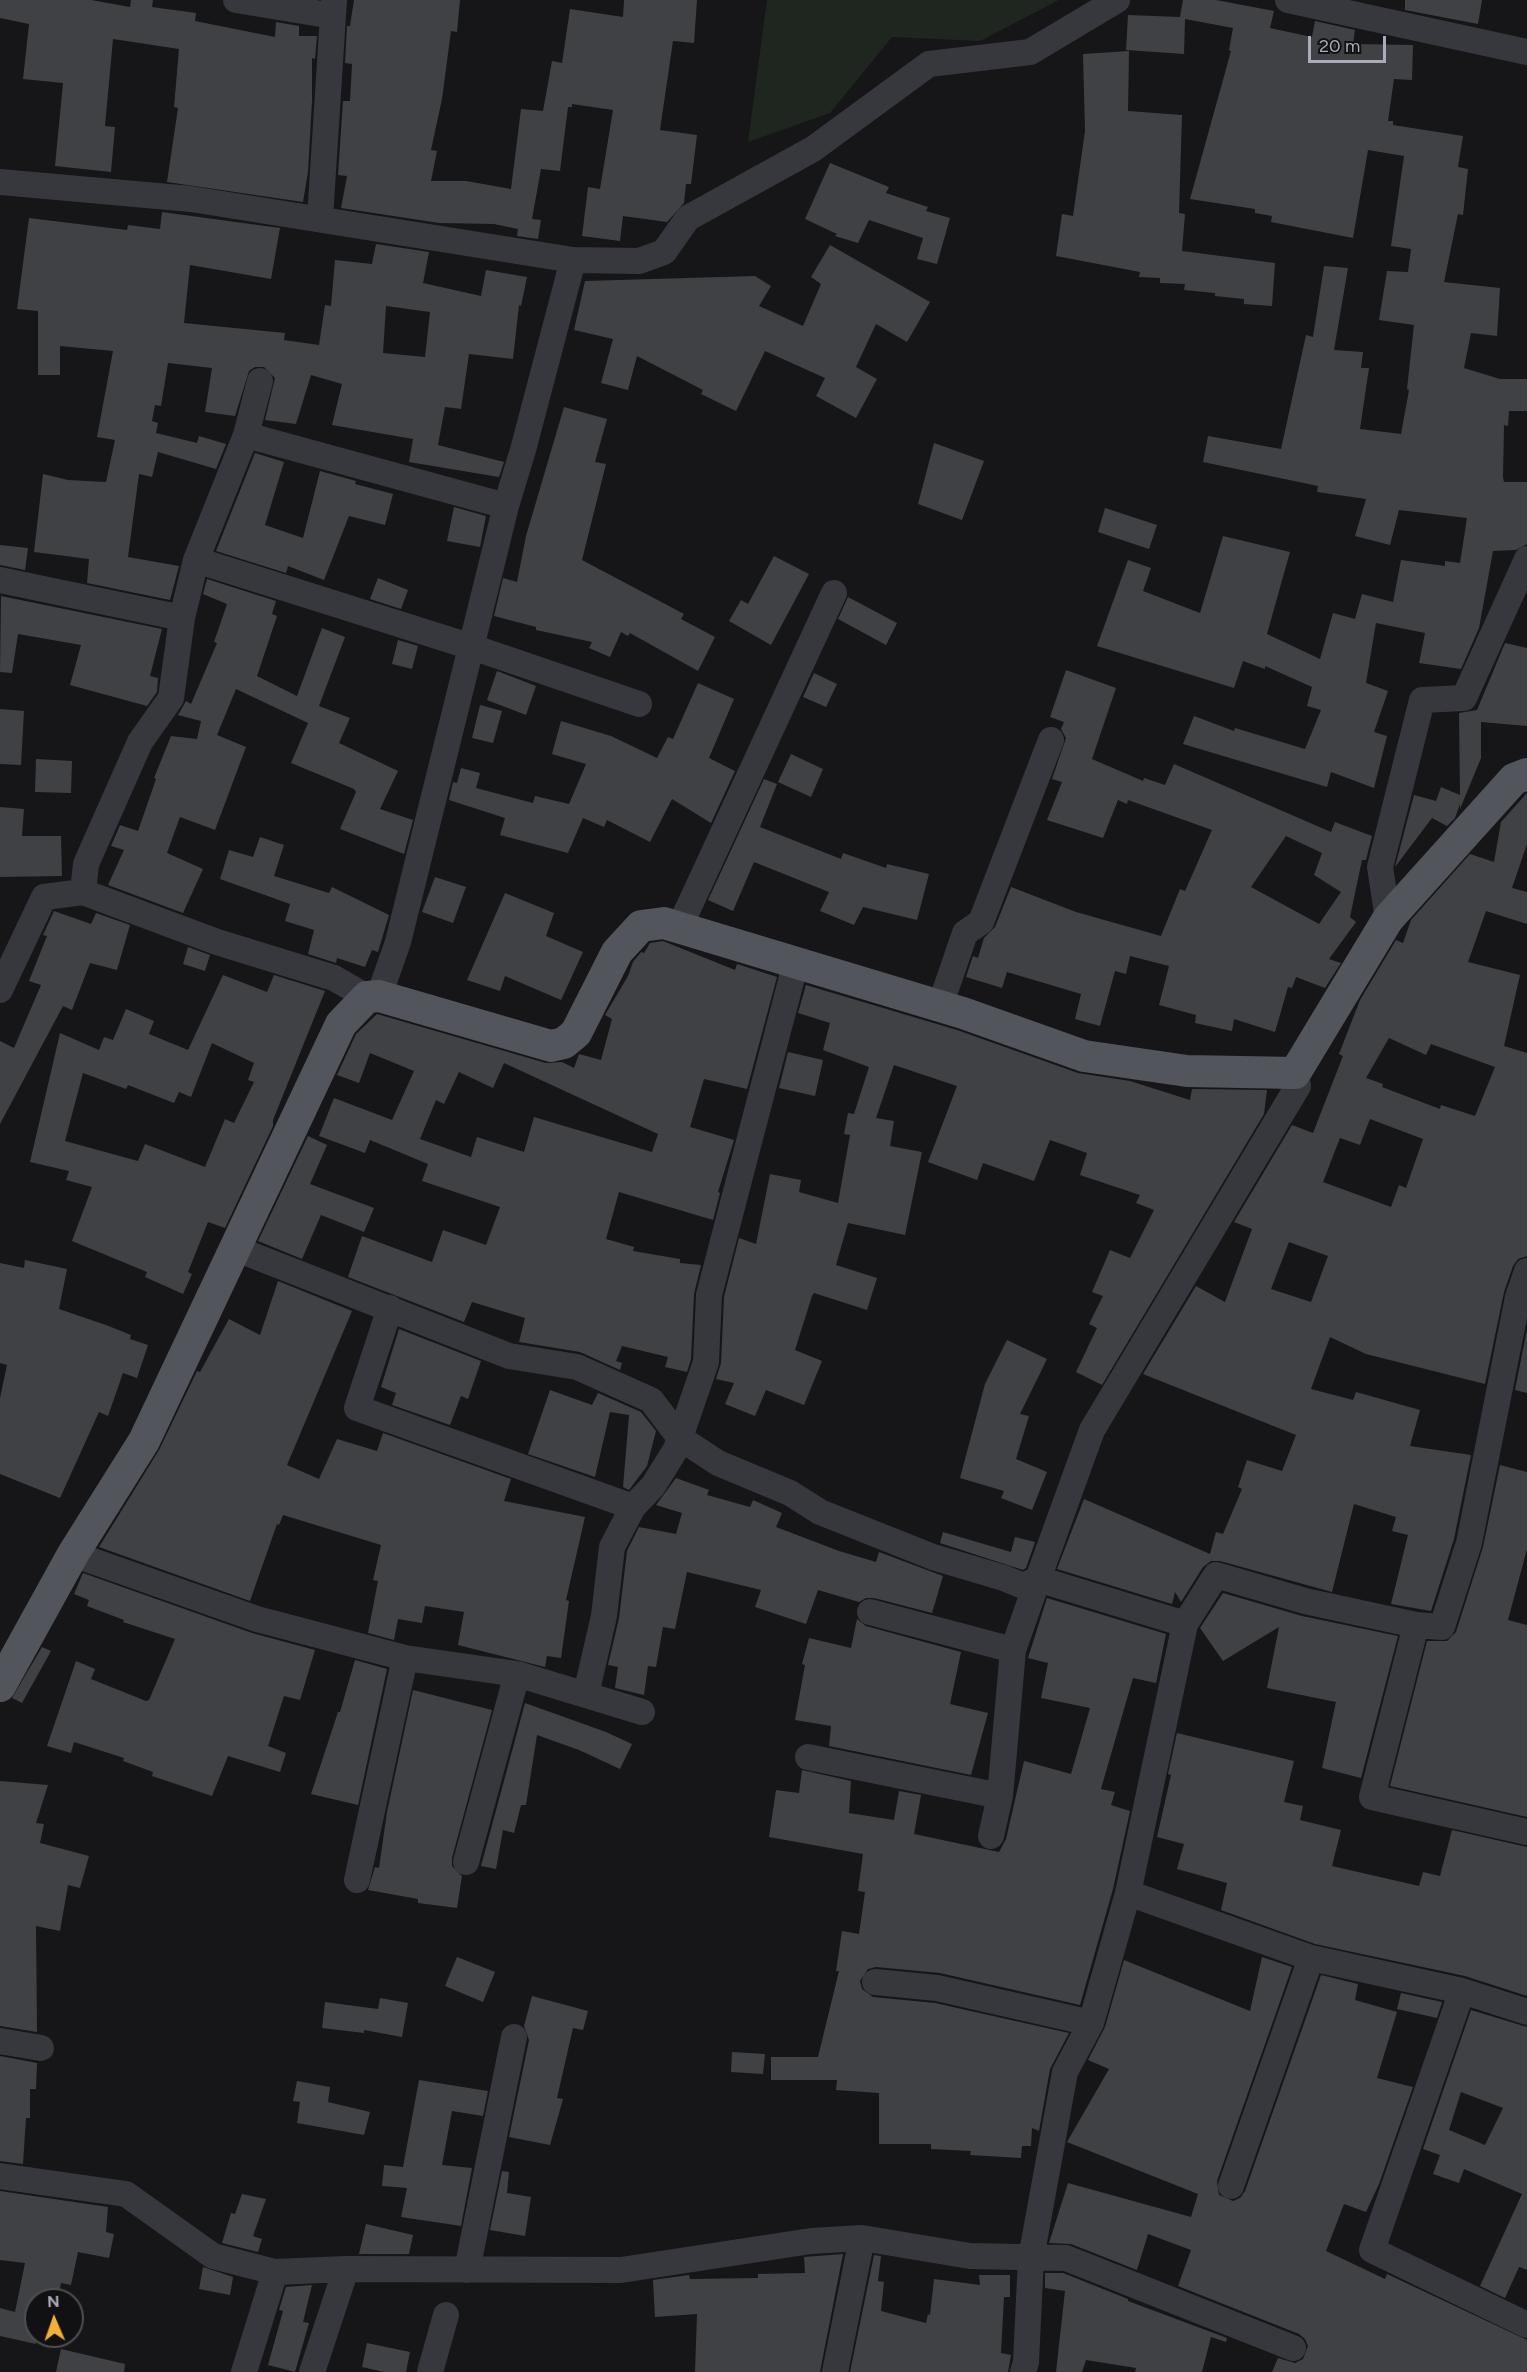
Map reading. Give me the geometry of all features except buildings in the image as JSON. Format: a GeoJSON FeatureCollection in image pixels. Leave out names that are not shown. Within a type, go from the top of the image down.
{"type":"FeatureCollection","features":[{"type":"Feature","properties":{"kind":"main road"},"geometry":{"type":"LineString","coordinates":[[0,1686],[10,1649],[144,1441],[341,1024],[373,996],[551,1046],[558,1045],[576,1033],[617,952],[641,926],[664,922],[940,1006],[1084,1056],[1187,1071],[1295,1073],[1388,919],[1514,779],[1527,774]]}},
{"type":"Feature","properties":{"kind":"street"},"geometry":{"type":"LineString","coordinates":[[236,0],[334,8],[320,218]]}},
{"type":"Feature","properties":{"kind":"street"},"geometry":{"type":"LineString","coordinates":[[0,182],[191,199],[573,260],[639,261],[664,252],[688,218],[813,149],[929,64],[1030,52],[1117,0]]}},
{"type":"Feature","properties":{"kind":"street"},"geometry":{"type":"LineString","coordinates":[[1288,0],[1527,52]]}},
{"type":"Feature","properties":{"kind":"street"},"geometry":{"type":"LineString","coordinates":[[1,986],[44,897],[83,892],[217,942],[334,978],[373,996],[398,942],[506,506],[573,260]]}},
{"type":"Feature","properties":{"kind":"street"},"geometry":{"type":"LineString","coordinates":[[83,892],[86,864],[140,742],[171,698],[182,618],[196,560],[246,435],[260,381]]}},
{"type":"Feature","properties":{"kind":"street"},"geometry":{"type":"LineString","coordinates":[[246,435],[506,506]]}},
{"type":"Feature","properties":{"kind":"street"},"geometry":{"type":"LineString","coordinates":[[1388,919],[1380,867],[1422,700],[1464,698],[1527,559]]}},
{"type":"Feature","properties":{"kind":"street"},"geometry":{"type":"LineString","coordinates":[[196,560],[472,647],[639,704]]}},
{"type":"Feature","properties":{"kind":"street"},"geometry":{"type":"LineString","coordinates":[[0,580],[182,618]]}},
{"type":"Feature","properties":{"kind":"street"},"geometry":{"type":"LineString","coordinates":[[680,926],[834,593]]}},
{"type":"Feature","properties":{"kind":"street"},"geometry":{"type":"LineString","coordinates":[[940,1006],[965,933],[981,922],[1051,741]]}},
{"type":"Feature","properties":{"kind":"street"},"geometry":{"type":"LineString","coordinates":[[586,1694],[604,1616],[612,1547],[633,1507],[652,1486],[680,1438],[706,1362],[709,1295],[796,962]]}},
{"type":"Feature","properties":{"kind":"street"},"geometry":{"type":"LineString","coordinates":[[991,1836],[1000,1796],[1013,1650],[1092,1430],[1298,1086],[1295,1073]]}},
{"type":"Feature","properties":{"kind":"street"},"geometry":{"type":"LineString","coordinates":[[234,1248],[509,1356],[577,1367],[651,1401],[680,1438],[718,1463],[790,1493],[819,1512],[922,1553],[1023,1586],[1038,1579],[1185,1624]]}},
{"type":"Feature","properties":{"kind":"street"},"geometry":{"type":"LineString","coordinates":[[1023,2372],[1026,2362],[1031,2258],[1065,2072],[1091,2022],[1128,1893],[1185,1624],[1216,1575],[1305,1601],[1416,1625],[1442,1627],[1469,1543],[1518,1297],[1527,1271]]}},
{"type":"Feature","properties":{"kind":"street"},"geometry":{"type":"LineString","coordinates":[[390,1308],[357,1408],[633,1507]]}},
{"type":"Feature","properties":{"kind":"street"},"geometry":{"type":"LineString","coordinates":[[73,1554],[257,1619],[405,1658],[517,1674],[642,1712]]}},
{"type":"Feature","properties":{"kind":"street"},"geometry":{"type":"LineString","coordinates":[[870,1612],[1013,1650]]}},
{"type":"Feature","properties":{"kind":"street"},"geometry":{"type":"LineString","coordinates":[[1416,1625],[1372,1797],[1527,1832]]}},
{"type":"Feature","properties":{"kind":"street"},"geometry":{"type":"LineString","coordinates":[[357,1880],[405,1658]]}},
{"type":"Feature","properties":{"kind":"street"},"geometry":{"type":"LineString","coordinates":[[466,1862],[517,1674]]}},
{"type":"Feature","properties":{"kind":"street"},"geometry":{"type":"LineString","coordinates":[[808,1757],[1000,1796]]}},
{"type":"Feature","properties":{"kind":"street"},"geometry":{"type":"LineString","coordinates":[[1128,1893],[1311,1958],[1462,1991],[1527,2012]]}},
{"type":"Feature","properties":{"kind":"street"},"geometry":{"type":"LineString","coordinates":[[1231,2186],[1311,1958]]}},
{"type":"Feature","properties":{"kind":"street"},"geometry":{"type":"LineString","coordinates":[[875,1982],[937,1988],[1091,2022]]}},
{"type":"Feature","properties":{"kind":"street"},"geometry":{"type":"LineString","coordinates":[[1462,1991],[1372,2250],[1527,2325]]}},
{"type":"Feature","properties":{"kind":"street"},"geometry":{"type":"LineString","coordinates":[[467,2270],[514,2037]]}},
{"type":"Feature","properties":{"kind":"street"},"geometry":{"type":"LineString","coordinates":[[0,2041],[41,2048]]}},
{"type":"Feature","properties":{"kind":"street"},"geometry":{"type":"LineString","coordinates":[[0,2176],[126,2194],[213,2256],[275,2272],[346,2269],[621,2270],[811,2241],[862,2238],[970,2256],[1066,2258],[1293,2348]]}},
{"type":"Feature","properties":{"kind":"street"},"geometry":{"type":"LineString","coordinates":[[835,2372],[862,2238]]}},
{"type":"Feature","properties":{"kind":"street"},"geometry":{"type":"LineString","coordinates":[[312,2372],[346,2269]]}},
{"type":"Feature","properties":{"kind":"street"},"geometry":{"type":"LineString","coordinates":[[243,2372],[275,2272]]}},
{"type":"Feature","properties":{"kind":"street"},"geometry":{"type":"LineString","coordinates":[[430,2372],[446,2315]]}},
{"type":"Feature","properties":{"kind":"shaded area"},"geometry":{"type":"Polygon","coordinates":[[[767,0],[1059,0],[980,41],[892,37],[830,113],[748,142],[767,0]]]}}]}
